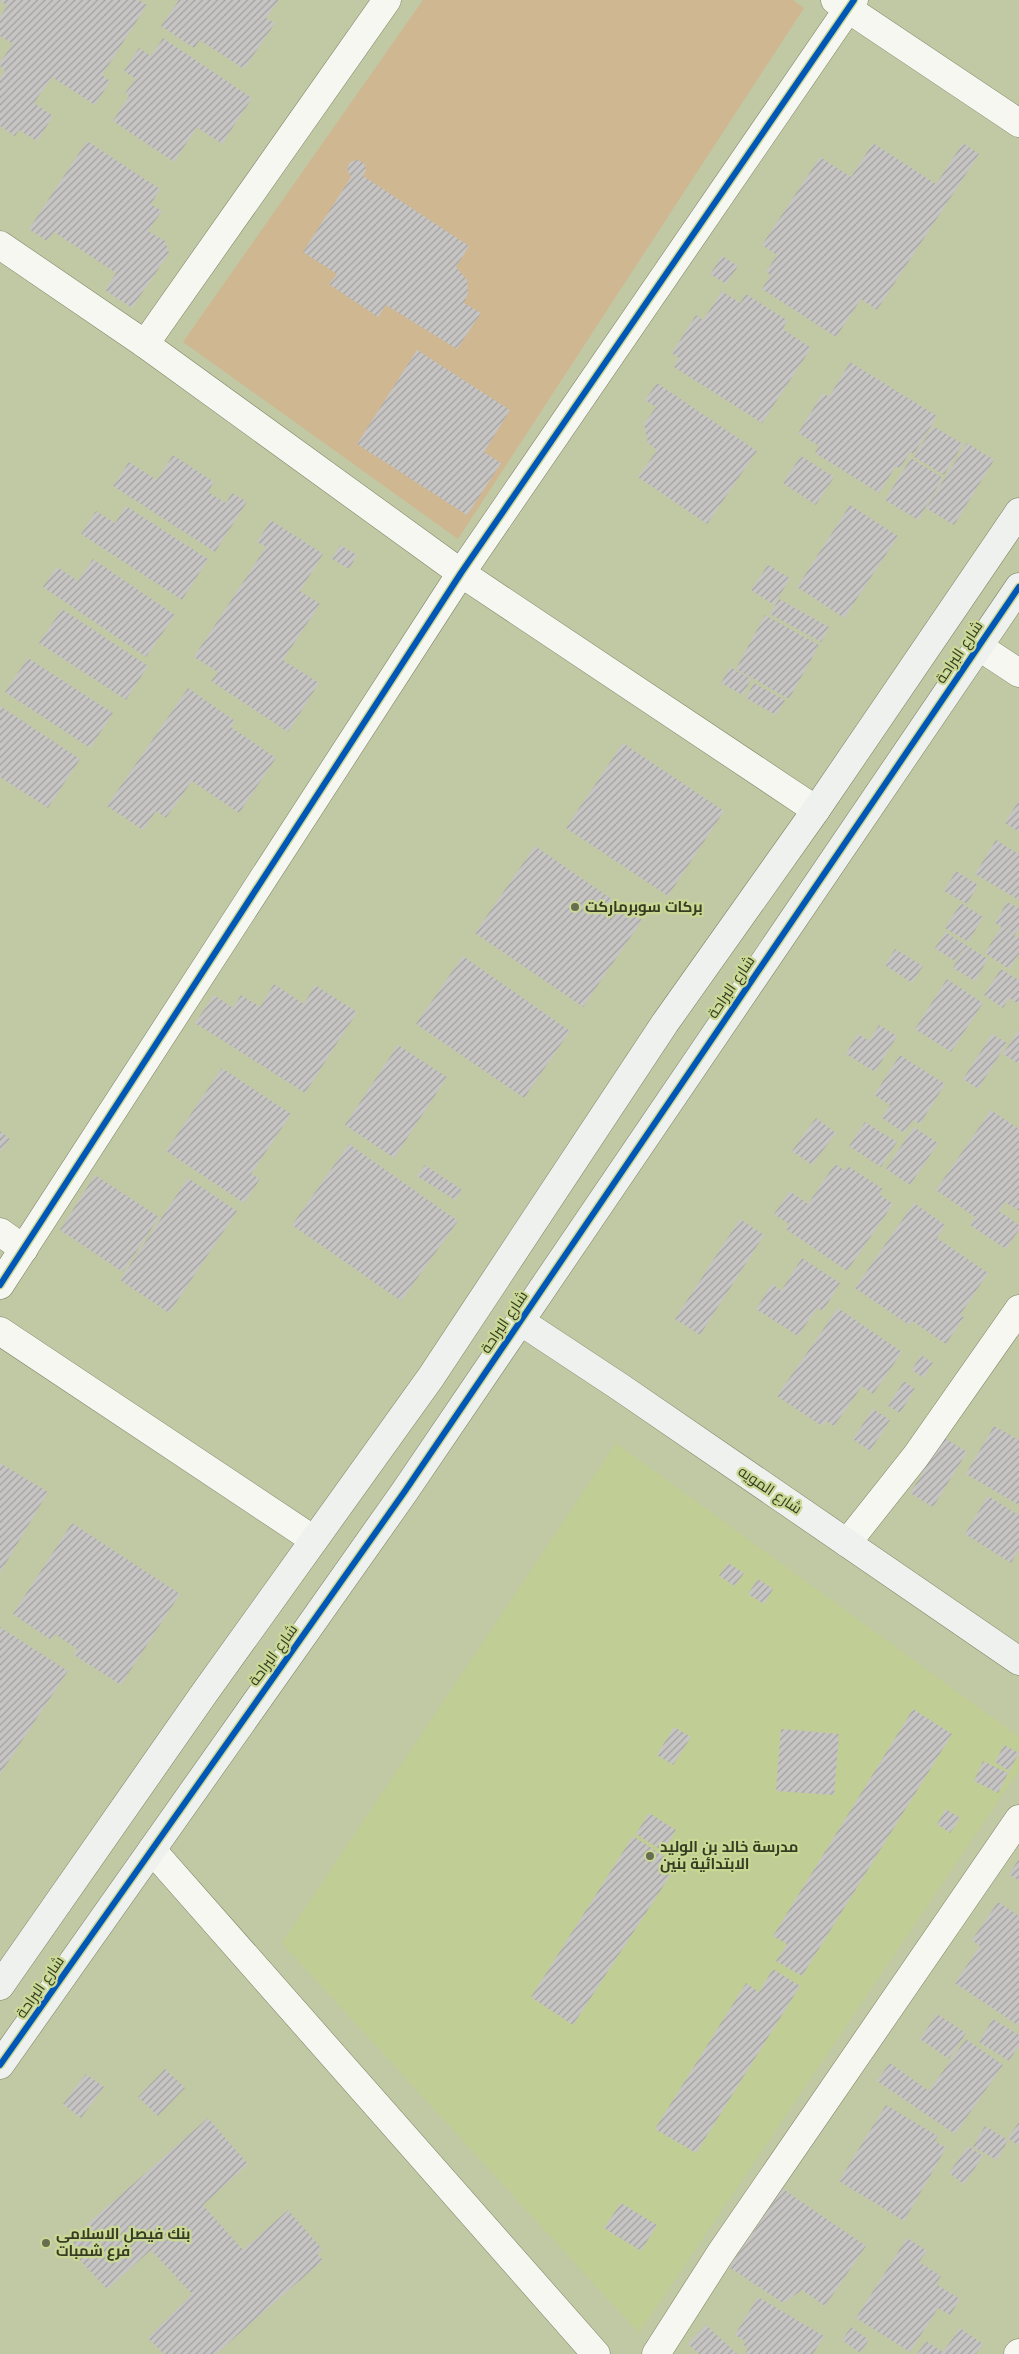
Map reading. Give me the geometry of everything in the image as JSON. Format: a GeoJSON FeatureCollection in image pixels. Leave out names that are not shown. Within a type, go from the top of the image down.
{"type":"FeatureCollection","features":[{"type":"Feature","properties":{"kind":"street"},"geometry":{"type":"LineString","coordinates":[[144,344],[387,0]]}},
{"type":"Feature","properties":{"kind":"street"},"geometry":{"type":"LineString","coordinates":[[0,1284],[461,573],[846,3],[1019,123]]}},
{"type":"Feature","properties":{"kind":"street"},"geometry":{"type":"LineString","coordinates":[[0,245],[144,344],[461,573],[816,810]]}},
{"type":"Feature","properties":{"kind":"street","name":"شارع البراحة"},"geometry":{"type":"LineString","coordinates":[[0,1986],[203,1694],[431,1377],[665,1023],[816,810],[1019,512]]}},
{"type":"Feature","properties":{"kind":"street","name":"شارع البراحة"},"geometry":{"type":"LineString","coordinates":[[0,2065],[405,1491],[1019,587]]}},
{"type":"Feature","properties":{"kind":"street"},"geometry":{"type":"LineString","coordinates":[[978,646],[1019,674]]}},
{"type":"Feature","properties":{"kind":"street"},"geometry":{"type":"LineString","coordinates":[[0,1232],[24,1249]]}},
{"type":"Feature","properties":{"kind":"street"},"geometry":{"type":"LineString","coordinates":[[847,1543],[916,1456],[1019,1309]]}},
{"type":"Feature","properties":{"kind":"street","name":"شارع المويه"},"geometry":{"type":"LineString","coordinates":[[520,1321],[1019,1661]]}},
{"type":"Feature","properties":{"kind":"street"},"geometry":{"type":"LineString","coordinates":[[0,1331],[314,1540]]}},
{"type":"Feature","properties":{"kind":"street"},"geometry":{"type":"LineString","coordinates":[[656,2354],[720,2254],[1019,1819]]}},
{"type":"Feature","properties":{"kind":"street"},"geometry":{"type":"LineString","coordinates":[[152,1850],[596,2354]]}},
{"type":"Feature","properties":{"kind":"shaded area"},"geometry":{"type":"Polygon","coordinates":[[[423,0],[793,0],[804,8],[458,539],[183,342],[423,0]]]}},
{"type":"Feature","properties":{"kind":"shaded area","name":"مدرسة خالد بن الوليد الابتدائية بنين"},"geometry":{"type":"Polygon","coordinates":[[[616,1443],[1019,1737],[1019,1770],[639,2333],[282,1943],[616,1443]]]}},
{"type":"Feature","properties":{"kind":"building"},"geometry":{"type":"Polygon","coordinates":[[[0,0],[139,0],[147,5],[102,75],[110,81],[95,105],[52,77],[34,103],[53,116],[37,141],[19,130],[15,136],[0,126],[0,78],[5,70],[0,66],[0,62],[13,44],[0,36],[0,17],[7,6],[0,0]]]}},
{"type":"Feature","properties":{"kind":"building"},"geometry":{"type":"Polygon","coordinates":[[[179,0],[279,0],[266,18],[275,23],[244,69],[200,40],[194,48],[161,26],[179,0]]]}},
{"type":"Feature","properties":{"kind":"building"},"geometry":{"type":"Polygon","coordinates":[[[163,38],[252,98],[222,144],[197,127],[174,162],[113,121],[129,96],[125,93],[136,79],[124,71],[139,48],[151,56],[163,38]]]}},
{"type":"Feature","properties":{"kind":"building"},"geometry":{"type":"Polygon","coordinates":[[[87,141],[160,189],[151,204],[162,211],[148,231],[165,241],[169,253],[132,308],[105,290],[116,273],[54,232],[47,241],[29,229],[87,141]]]}},
{"type":"Feature","properties":{"kind":"building"},"geometry":{"type":"Polygon","coordinates":[[[873,143],[936,184],[963,143],[979,154],[877,310],[861,299],[836,337],[762,289],[771,275],[766,272],[777,255],[762,245],[820,157],[851,177],[873,143]]]}},
{"type":"Feature","properties":{"kind":"building"},"geometry":{"type":"Polygon","coordinates":[[[357,160],[364,163],[366,170],[363,176],[469,246],[456,267],[467,280],[468,293],[464,303],[481,313],[457,349],[386,305],[378,317],[329,284],[337,274],[303,252],[351,177],[347,169],[350,162],[357,160]]]}},
{"type":"Feature","properties":{"kind":"building"},"geometry":{"type":"Polygon","coordinates":[[[722,256],[738,266],[726,284],[710,274],[722,256]]]}},
{"type":"Feature","properties":{"kind":"building"},"geometry":{"type":"Polygon","coordinates":[[[722,291],[740,303],[746,294],[787,320],[783,329],[811,348],[762,423],[674,367],[679,358],[672,353],[696,315],[703,320],[722,291]]]}},
{"type":"Feature","properties":{"kind":"building"},"geometry":{"type":"Polygon","coordinates":[[[417,350],[510,410],[484,452],[501,463],[467,515],[357,444],[417,350]]]}},
{"type":"Feature","properties":{"kind":"building"},"geometry":{"type":"Polygon","coordinates":[[[850,362],[937,416],[914,454],[910,452],[900,469],[896,466],[879,493],[815,453],[819,446],[798,433],[823,393],[829,397],[850,362]]]}},
{"type":"Feature","properties":{"kind":"building"},"geometry":{"type":"Polygon","coordinates":[[[657,383],[757,451],[707,524],[638,477],[657,450],[648,443],[644,424],[656,407],[645,400],[657,383]]]}},
{"type":"Feature","properties":{"kind":"building"},"geometry":{"type":"Polygon","coordinates":[[[933,426],[963,444],[944,475],[914,457],[933,426]]]}},
{"type":"Feature","properties":{"kind":"building"},"geometry":{"type":"Polygon","coordinates":[[[967,443],[994,460],[954,525],[926,508],[967,443]]]}},
{"type":"Feature","properties":{"kind":"building"},"geometry":{"type":"Polygon","coordinates":[[[173,455],[214,482],[208,492],[226,503],[232,493],[247,502],[215,552],[113,486],[129,462],[157,480],[173,455]]]}},
{"type":"Feature","properties":{"kind":"building"},"geometry":{"type":"Polygon","coordinates":[[[801,456],[834,477],[816,505],[783,483],[801,456]]]}},
{"type":"Feature","properties":{"kind":"building"},"geometry":{"type":"Polygon","coordinates":[[[911,458],[943,478],[918,520],[885,500],[911,458]]]}},
{"type":"Feature","properties":{"kind":"building"},"geometry":{"type":"Polygon","coordinates":[[[850,505],[898,536],[844,618],[797,587],[850,505]]]}},
{"type":"Feature","properties":{"kind":"building"},"geometry":{"type":"Polygon","coordinates":[[[126,506],[208,559],[182,600],[81,534],[96,511],[115,523],[126,506]]]}},
{"type":"Feature","properties":{"kind":"building"},"geometry":{"type":"Polygon","coordinates":[[[271,520],[323,554],[300,591],[320,604],[283,660],[319,683],[288,732],[211,681],[218,672],[194,657],[266,547],[257,542],[271,520]]]}},
{"type":"Feature","properties":{"kind":"building"},"geometry":{"type":"Polygon","coordinates":[[[340,545],[357,555],[349,569],[332,559],[340,545]]]}},
{"type":"Feature","properties":{"kind":"building"},"geometry":{"type":"Polygon","coordinates":[[[93,559],[175,615],[146,657],[43,587],[57,567],[78,581],[93,559]]]}},
{"type":"Feature","properties":{"kind":"building"},"geometry":{"type":"Polygon","coordinates":[[[768,565],[790,578],[774,605],[751,590],[768,565]]]}},
{"type":"Feature","properties":{"kind":"building"},"geometry":{"type":"Polygon","coordinates":[[[779,599],[829,627],[821,642],[770,614],[779,599]]]}},
{"type":"Feature","properties":{"kind":"building"},"geometry":{"type":"Polygon","coordinates":[[[62,609],[148,666],[126,700],[39,643],[62,609]]]}},
{"type":"Feature","properties":{"kind":"building"},"geometry":{"type":"Polygon","coordinates":[[[765,615],[819,645],[789,699],[736,669],[765,615]]]}},
{"type":"Feature","properties":{"kind":"building"},"geometry":{"type":"Polygon","coordinates":[[[28,658],[113,713],[90,748],[5,692],[28,658]]]}},
{"type":"Feature","properties":{"kind":"building"},"geometry":{"type":"Polygon","coordinates":[[[730,667],[751,679],[743,695],[721,683],[730,667]]]}},
{"type":"Feature","properties":{"kind":"building"},"geometry":{"type":"Polygon","coordinates":[[[754,683],[785,700],[776,715],[746,698],[754,683]]]}},
{"type":"Feature","properties":{"kind":"building"},"geometry":{"type":"Polygon","coordinates":[[[188,688],[235,721],[231,727],[276,758],[239,813],[192,781],[166,818],[156,811],[143,830],[107,806],[188,688]]]}},
{"type":"Feature","properties":{"kind":"building"},"geometry":{"type":"Polygon","coordinates":[[[0,706],[80,759],[48,808],[0,777],[0,706]]]}},
{"type":"Feature","properties":{"kind":"building"},"geometry":{"type":"Polygon","coordinates":[[[623,743],[724,811],[668,896],[566,828],[623,743]]]}},
{"type":"Feature","properties":{"kind":"building"},"geometry":{"type":"Polygon","coordinates":[[[1019,800],[1019,832],[1005,823],[1019,800]]]}},
{"type":"Feature","properties":{"kind":"building"},"geometry":{"type":"Polygon","coordinates":[[[996,840],[1019,854],[1019,900],[975,874],[996,840]]]}},
{"type":"Feature","properties":{"kind":"building"},"geometry":{"type":"Polygon","coordinates":[[[535,846],[642,920],[583,1007],[475,933],[535,846]]]}},
{"type":"Feature","properties":{"kind":"building"},"geometry":{"type":"Polygon","coordinates":[[[956,871],[978,885],[967,904],[944,891],[956,871]]]}},
{"type":"Feature","properties":{"kind":"building"},"geometry":{"type":"Polygon","coordinates":[[[1007,902],[1019,908],[1019,928],[1015,935],[995,923],[1007,902]]]}},
{"type":"Feature","properties":{"kind":"building"},"geometry":{"type":"Polygon","coordinates":[[[961,903],[983,917],[968,942],[945,928],[961,903]]]}},
{"type":"Feature","properties":{"kind":"building"},"geometry":{"type":"Polygon","coordinates":[[[1001,927],[1019,938],[1019,954],[1009,969],[985,953],[1001,927]]]}},
{"type":"Feature","properties":{"kind":"building"},"geometry":{"type":"Polygon","coordinates":[[[945,932],[966,945],[955,961],[935,948],[945,932]]]}},
{"type":"Feature","properties":{"kind":"building"},"geometry":{"type":"Polygon","coordinates":[[[966,945],[988,959],[975,981],[953,968],[966,945]]]}},
{"type":"Feature","properties":{"kind":"building"},"geometry":{"type":"Polygon","coordinates":[[[895,949],[923,966],[912,983],[885,965],[895,949]]]}},
{"type":"Feature","properties":{"kind":"building"},"geometry":{"type":"Polygon","coordinates":[[[463,956],[570,1031],[524,1098],[416,1024],[463,956]]]}},
{"type":"Feature","properties":{"kind":"building"},"geometry":{"type":"Polygon","coordinates":[[[1001,969],[1019,980],[1019,1004],[1009,998],[1003,1008],[984,995],[1001,969]]]}},
{"type":"Feature","properties":{"kind":"building"},"geometry":{"type":"Polygon","coordinates":[[[947,979],[983,1003],[951,1052],[915,1029],[947,979]]]}},
{"type":"Feature","properties":{"kind":"building"},"geometry":{"type":"Polygon","coordinates":[[[274,984],[304,1004],[315,985],[357,1012],[305,1093],[195,1023],[214,995],[233,1008],[241,995],[260,1007],[274,984]]]}},
{"type":"Feature","properties":{"kind":"building"},"geometry":{"type":"Polygon","coordinates":[[[879,1025],[897,1036],[875,1072],[846,1054],[858,1034],[869,1041],[879,1025]]]}},
{"type":"Feature","properties":{"kind":"building"},"geometry":{"type":"Polygon","coordinates":[[[1019,1029],[1019,1064],[1003,1054],[1019,1029]]]}},
{"type":"Feature","properties":{"kind":"building"},"geometry":{"type":"Polygon","coordinates":[[[992,1034],[1007,1043],[978,1089],[963,1079],[992,1034]]]}},
{"type":"Feature","properties":{"kind":"building"},"geometry":{"type":"Polygon","coordinates":[[[398,1045],[447,1077],[394,1158],[345,1125],[398,1045]]]}},
{"type":"Feature","properties":{"kind":"building"},"geometry":{"type":"Polygon","coordinates":[[[900,1055],[945,1084],[920,1124],[913,1120],[904,1133],[882,1118],[890,1105],[874,1095],[900,1055]]]}},
{"type":"Feature","properties":{"kind":"building"},"geometry":{"type":"Polygon","coordinates":[[[222,1068],[291,1114],[251,1174],[260,1179],[244,1203],[166,1151],[222,1068]]]}},
{"type":"Feature","properties":{"kind":"building"},"geometry":{"type":"Polygon","coordinates":[[[991,1110],[1019,1129],[1019,1211],[1005,1202],[999,1211],[1019,1225],[1019,1230],[1006,1249],[970,1225],[975,1217],[936,1190],[991,1110]]]}},
{"type":"Feature","properties":{"kind":"building"},"geometry":{"type":"Polygon","coordinates":[[[816,1118],[836,1133],[812,1165],[792,1151],[816,1118]]]}},
{"type":"Feature","properties":{"kind":"building"},"geometry":{"type":"Polygon","coordinates":[[[865,1122],[897,1142],[881,1167],[849,1146],[865,1122]]]}},
{"type":"Feature","properties":{"kind":"building"},"geometry":{"type":"Polygon","coordinates":[[[914,1127],[938,1143],[910,1185],[886,1169],[914,1127]]]}},
{"type":"Feature","properties":{"kind":"building"},"geometry":{"type":"Polygon","coordinates":[[[0,1131],[10,1139],[1,1151],[0,1150],[0,1131]]]}},
{"type":"Feature","properties":{"kind":"building"},"geometry":{"type":"Polygon","coordinates":[[[349,1144],[458,1221],[401,1301],[292,1225],[349,1144]]]}},
{"type":"Feature","properties":{"kind":"building"},"geometry":{"type":"Polygon","coordinates":[[[835,1164],[845,1171],[848,1166],[883,1189],[879,1194],[893,1204],[847,1271],[786,1229],[789,1224],[774,1214],[790,1191],[808,1204],[835,1164]]]}},
{"type":"Feature","properties":{"kind":"building"},"geometry":{"type":"Polygon","coordinates":[[[425,1165],[462,1190],[455,1200],[417,1176],[425,1165]]]}},
{"type":"Feature","properties":{"kind":"building"},"geometry":{"type":"Polygon","coordinates":[[[95,1175],[159,1217],[123,1272],[60,1230],[95,1175]]]}},
{"type":"Feature","properties":{"kind":"building"},"geometry":{"type":"Polygon","coordinates":[[[188,1178],[237,1211],[169,1313],[120,1280],[188,1178]]]}},
{"type":"Feature","properties":{"kind":"building"},"geometry":{"type":"Polygon","coordinates":[[[914,1203],[945,1225],[937,1238],[988,1273],[960,1315],[964,1317],[946,1344],[912,1321],[909,1325],[855,1288],[914,1203]]]}},
{"type":"Feature","properties":{"kind":"building"},"geometry":{"type":"Polygon","coordinates":[[[740,1219],[764,1235],[700,1335],[675,1319],[740,1219]]]}},
{"type":"Feature","properties":{"kind":"building"},"geometry":{"type":"Polygon","coordinates":[[[802,1258],[840,1283],[823,1311],[817,1308],[798,1336],[756,1309],[772,1284],[781,1291],[802,1258]]]}},
{"type":"Feature","properties":{"kind":"building"},"geometry":{"type":"Polygon","coordinates":[[[838,1308],[902,1352],[873,1394],[862,1386],[834,1426],[826,1421],[822,1426],[777,1396],[838,1308]]]}},
{"type":"Feature","properties":{"kind":"building"},"geometry":{"type":"Polygon","coordinates":[[[921,1355],[933,1363],[923,1378],[912,1370],[921,1355]]]}},
{"type":"Feature","properties":{"kind":"building"},"geometry":{"type":"Polygon","coordinates":[[[904,1381],[915,1389],[900,1413],[888,1406],[904,1381]]]}},
{"type":"Feature","properties":{"kind":"building"},"geometry":{"type":"Polygon","coordinates":[[[873,1409],[890,1420],[870,1451],[853,1439],[873,1409]]]}},
{"type":"Feature","properties":{"kind":"building"},"geometry":{"type":"Polygon","coordinates":[[[994,1426],[1019,1440],[1019,1505],[966,1474],[994,1426]]]}},
{"type":"Feature","properties":{"kind":"building"},"geometry":{"type":"Polygon","coordinates":[[[937,1433],[967,1452],[933,1507],[910,1493],[923,1473],[915,1468],[937,1433]]]}},
{"type":"Feature","properties":{"kind":"building"},"geometry":{"type":"Polygon","coordinates":[[[0,1463],[48,1492],[0,1573],[0,1463]]]}},
{"type":"Feature","properties":{"kind":"building"},"geometry":{"type":"Polygon","coordinates":[[[988,1496],[1019,1515],[1019,1549],[1011,1563],[965,1534],[988,1496]]]}},
{"type":"Feature","properties":{"kind":"building"},"geometry":{"type":"Polygon","coordinates":[[[72,1523],[180,1594],[121,1685],[74,1655],[77,1649],[55,1634],[51,1640],[13,1614],[72,1523]]]}},
{"type":"Feature","properties":{"kind":"building"},"geometry":{"type":"Polygon","coordinates":[[[728,1563],[744,1573],[735,1586],[719,1576],[728,1563]]]}},
{"type":"Feature","properties":{"kind":"building"},"geometry":{"type":"Polygon","coordinates":[[[758,1579],[773,1589],[764,1604],[748,1594],[758,1579]]]}},
{"type":"Feature","properties":{"kind":"building"},"geometry":{"type":"Polygon","coordinates":[[[0,1627],[68,1671],[0,1774],[0,1627]]]}},
{"type":"Feature","properties":{"kind":"building"},"geometry":{"type":"Polygon","coordinates":[[[913,1709],[952,1734],[802,1976],[776,1961],[787,1944],[773,1936],[913,1709]]]}},
{"type":"Feature","properties":{"kind":"building"},"geometry":{"type":"Polygon","coordinates":[[[674,1727],[691,1737],[673,1765],[657,1755],[674,1727]]]}},
{"type":"Feature","properties":{"kind":"building"},"geometry":{"type":"Polygon","coordinates":[[[781,1729],[839,1734],[834,1795],[776,1791],[781,1729]]]}},
{"type":"Feature","properties":{"kind":"building"},"geometry":{"type":"Polygon","coordinates":[[[1004,1745],[1019,1753],[1009,1771],[995,1762],[1004,1745]]]}},
{"type":"Feature","properties":{"kind":"building"},"geometry":{"type":"Polygon","coordinates":[[[983,1761],[1008,1773],[998,1793],[974,1781],[983,1761]]]}},
{"type":"Feature","properties":{"kind":"building"},"geometry":{"type":"Polygon","coordinates":[[[946,1809],[960,1818],[950,1833],[937,1824],[946,1809]]]}},
{"type":"Feature","properties":{"kind":"building"},"geometry":{"type":"Polygon","coordinates":[[[649,1813],[676,1830],[663,1851],[636,1834],[649,1813]]]}},
{"type":"Feature","properties":{"kind":"building"},"geometry":{"type":"Polygon","coordinates":[[[633,1836],[677,1865],[573,2025],[531,1997],[633,1836]]]}},
{"type":"Feature","properties":{"kind":"building"},"geometry":{"type":"Polygon","coordinates":[[[1019,1859],[1019,1881],[1009,1874],[1019,1859]]]}},
{"type":"Feature","properties":{"kind":"building"},"geometry":{"type":"Polygon","coordinates":[[[998,1902],[1019,1916],[1019,2026],[955,1983],[980,1946],[972,1940],[998,1902]]]}},
{"type":"Feature","properties":{"kind":"building"},"geometry":{"type":"Polygon","coordinates":[[[773,1969],[800,1986],[696,2153],[655,2129],[746,1983],[759,1992],[773,1969]]]}},
{"type":"Feature","properties":{"kind":"building"},"geometry":{"type":"Polygon","coordinates":[[[937,2014],[966,2033],[949,2059],[920,2039],[937,2014]]]}},
{"type":"Feature","properties":{"kind":"building"},"geometry":{"type":"Polygon","coordinates":[[[993,2019],[1019,2035],[1019,2045],[1009,2061],[979,2042],[993,2019]]]}},
{"type":"Feature","properties":{"kind":"building"},"geometry":{"type":"Polygon","coordinates":[[[966,2039],[1003,2065],[955,2134],[877,2081],[890,2063],[929,2091],[966,2039]]]}},
{"type":"Feature","properties":{"kind":"building"},"geometry":{"type":"Polygon","coordinates":[[[165,2069],[185,2088],[158,2116],[138,2097],[165,2069]]]}},
{"type":"Feature","properties":{"kind":"building"},"geometry":{"type":"Polygon","coordinates":[[[86,2074],[104,2087],[81,2118],[63,2104],[86,2074]]]}},
{"type":"Feature","properties":{"kind":"building"},"geometry":{"type":"Polygon","coordinates":[[[886,2105],[938,2136],[935,2141],[946,2148],[904,2221],[839,2181],[886,2105]]]}},
{"type":"Feature","properties":{"kind":"building"},"geometry":{"type":"Polygon","coordinates":[[[208,2118],[248,2164],[203,2205],[243,2250],[288,2210],[322,2249],[317,2254],[323,2260],[216,2354],[164,2354],[148,2338],[192,2294],[151,2250],[107,2289],[65,2244],[208,2118]]]}},
{"type":"Feature","properties":{"kind":"building"},"geometry":{"type":"Polygon","coordinates":[[[1019,2122],[1019,2146],[1008,2138],[1019,2122]]]}},
{"type":"Feature","properties":{"kind":"building"},"geometry":{"type":"Polygon","coordinates":[[[985,2126],[1008,2140],[997,2160],[973,2147],[985,2126]]]}},
{"type":"Feature","properties":{"kind":"building"},"geometry":{"type":"Polygon","coordinates":[[[968,2146],[983,2156],[964,2184],[949,2173],[968,2146]]]}},
{"type":"Feature","properties":{"kind":"building"},"geometry":{"type":"Polygon","coordinates":[[[783,2189],[866,2246],[825,2306],[802,2290],[783,2303],[729,2267],[783,2189]]]}},
{"type":"Feature","properties":{"kind":"building"},"geometry":{"type":"Polygon","coordinates":[[[621,2203],[657,2225],[641,2251],[604,2228],[621,2203]]]}},
{"type":"Feature","properties":{"kind":"building"},"geometry":{"type":"Polygon","coordinates":[[[907,2238],[927,2251],[919,2262],[941,2276],[936,2284],[960,2299],[950,2315],[938,2308],[910,2352],[856,2318],[907,2238]]]}},
{"type":"Feature","properties":{"kind":"building"},"geometry":{"type":"Polygon","coordinates":[[[758,2297],[824,2336],[813,2354],[745,2354],[748,2348],[743,2345],[746,2341],[735,2335],[758,2297]]]}},
{"type":"Feature","properties":{"kind":"building"},"geometry":{"type":"Polygon","coordinates":[[[706,2325],[737,2354],[699,2354],[688,2344],[706,2325]]]}},
{"type":"Feature","properties":{"kind":"building"},"geometry":{"type":"Polygon","coordinates":[[[851,2327],[869,2340],[860,2353],[842,2340],[851,2327]]]}},
{"type":"Feature","properties":{"kind":"building"},"geometry":{"type":"Polygon","coordinates":[[[960,2328],[983,2344],[976,2354],[917,2354],[926,2341],[943,2352],[960,2328]]]}},
{"type":"Feature","properties":{"kind":"cycle path"},"geometry":{"type":"LineString","coordinates":[[0,1285],[461,573],[854,0]]}},
{"type":"Feature","properties":{"kind":"cycle path"},"geometry":{"type":"LineString","coordinates":[[0,2065],[405,1491],[1019,587]]}},
{"type":"Feature","properties":{"kind":"place","name":"بركات سوبرماركت"},"geometry":{"type":"Point","coordinates":[575,907]}},
{"type":"Feature","properties":{"kind":"place","name":"مدرسة خالد بن الوليد الابتدائية بنين"},"geometry":{"type":"Point","coordinates":[650,1856]}},
{"type":"Feature","properties":{"kind":"place","name":"بنك فيصل الاسلامي فرع شمبات"},"geometry":{"type":"Point","coordinates":[46,2243]}}]}
